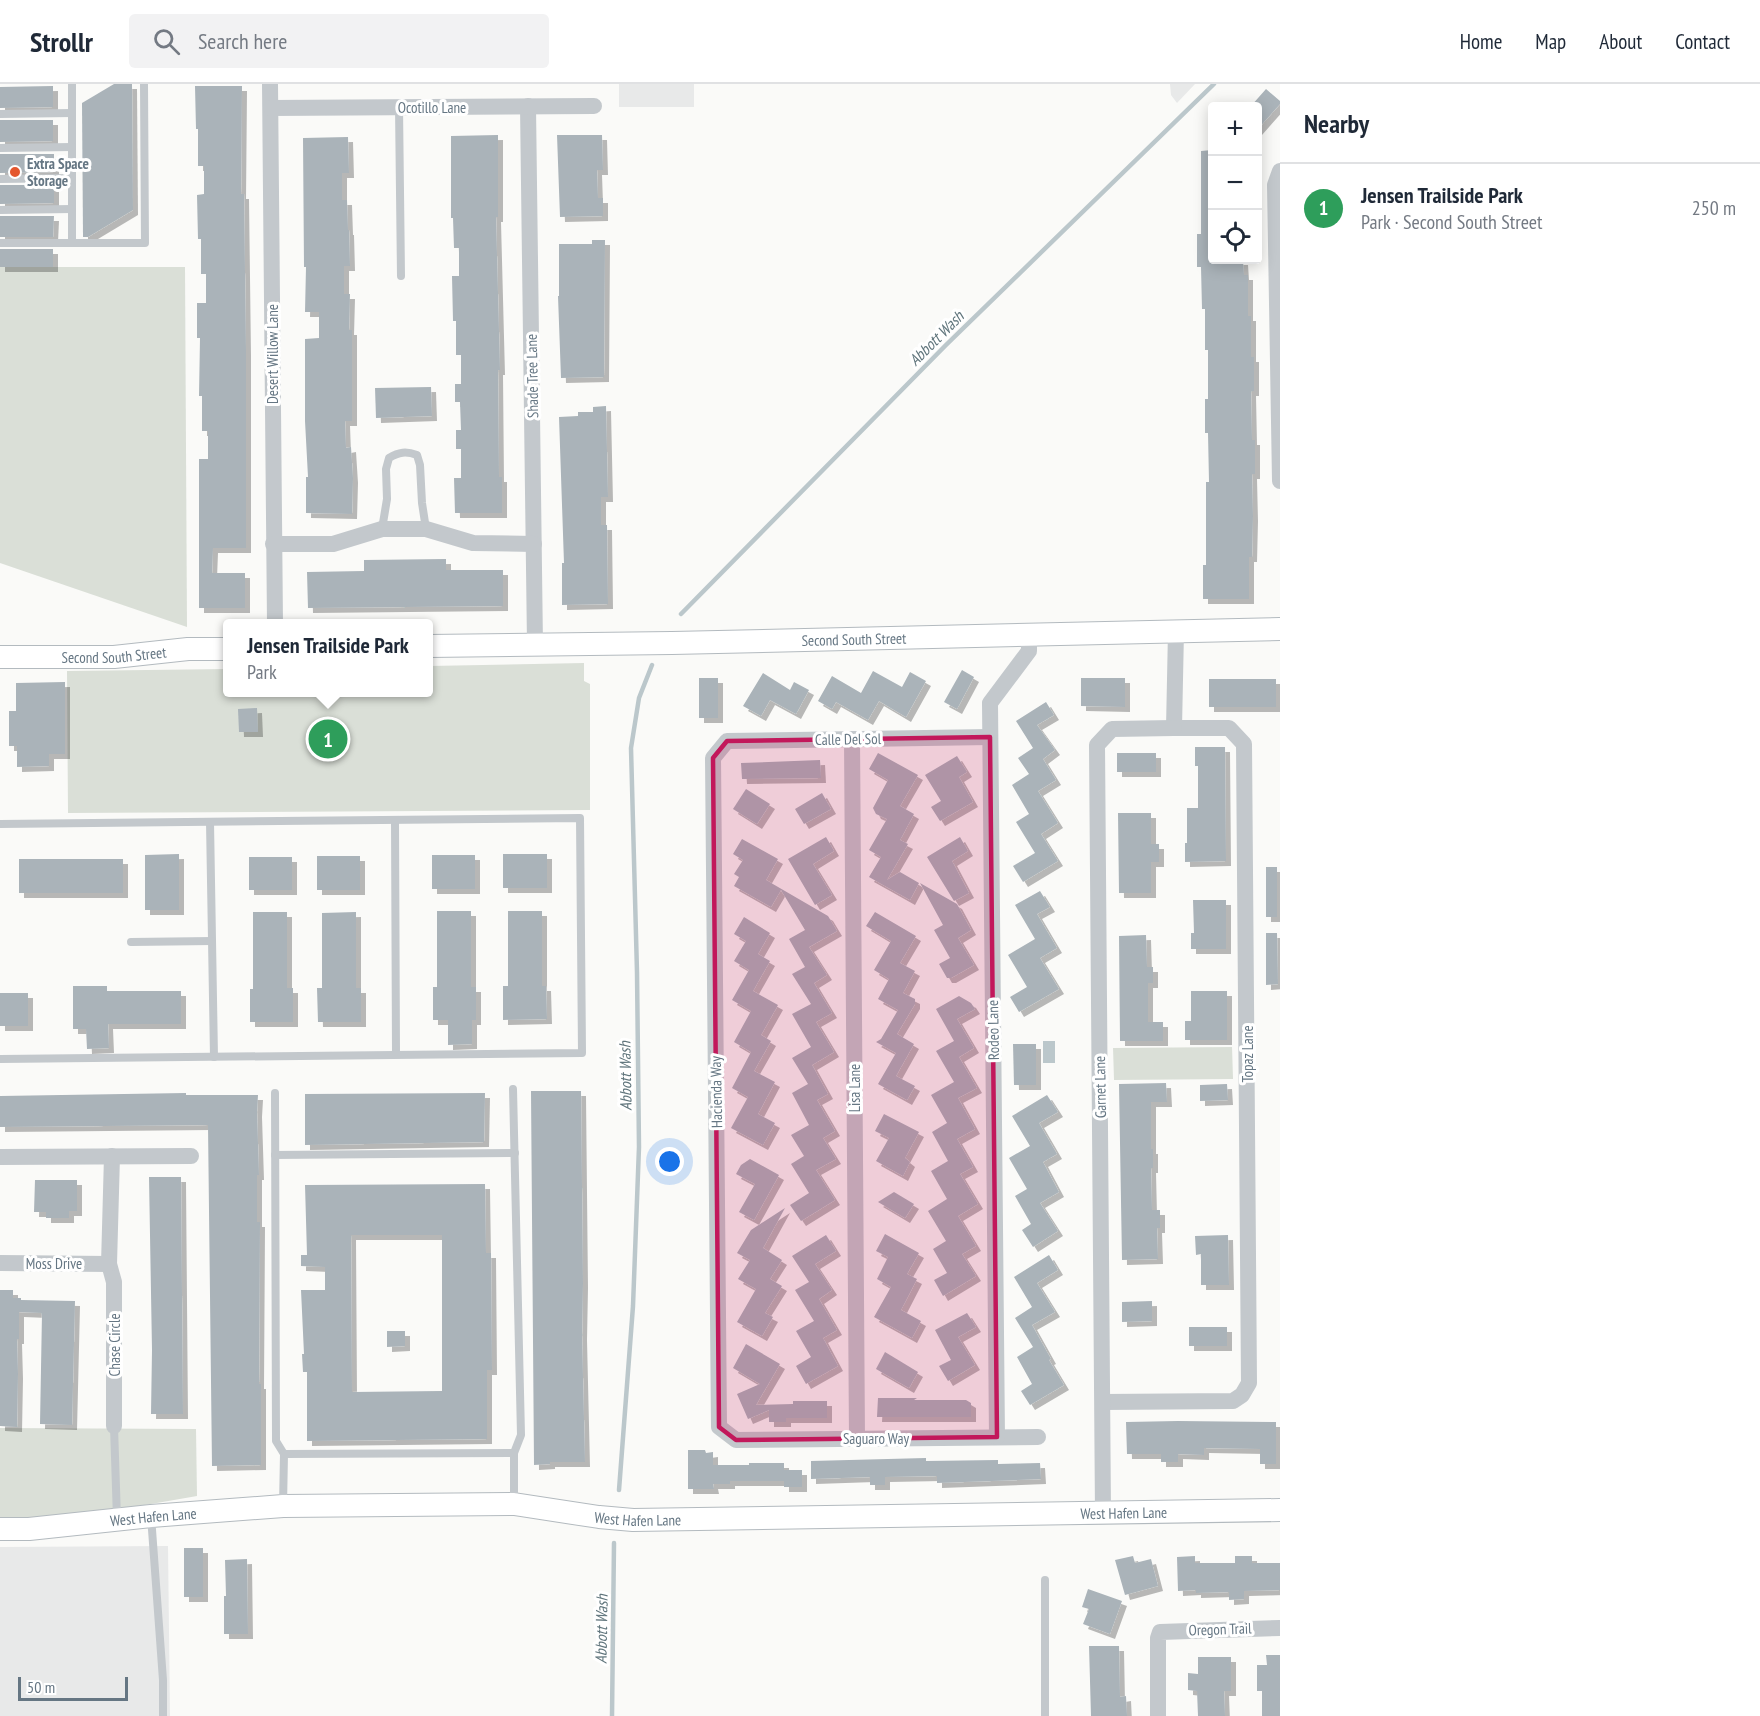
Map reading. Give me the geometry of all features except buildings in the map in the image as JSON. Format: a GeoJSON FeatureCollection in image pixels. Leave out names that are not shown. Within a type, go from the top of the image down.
{"type":"FeatureCollection","features":[{"type":"Feature","properties":{"kind":"main road","name":"Second South Street"},"geometry":{"type":"LineString","coordinates":[[433,646],[1280,629]]}},
{"type":"Feature","properties":{"kind":"main road","name":"Second South Street"},"geometry":{"type":"LineString","coordinates":[[0,657],[114,657],[188,649],[223,648]]}},
{"type":"Feature","properties":{"kind":"main road","name":"West Hafen Lane"},"geometry":{"type":"LineString","coordinates":[[0,1529],[29,1529],[152,1516],[283,1506],[514,1504],[633,1520],[1280,1510]]}},
{"type":"Feature","properties":{"kind":"street","name":"Desert Willow Lane"},"geometry":{"type":"LineString","coordinates":[[270,84],[275,619]]}},
{"type":"Feature","properties":{"kind":"street","name":"Shade Tree Lane"},"geometry":{"type":"LineString","coordinates":[[528,106],[535,645]]}},
{"type":"Feature","properties":{"kind":"street","name":"Ocotillo Lane"},"geometry":{"type":"LineString","coordinates":[[270,108],[594,106]]}},
{"type":"Feature","properties":{"kind":"street"},"geometry":{"type":"LineString","coordinates":[[1280,171],[1275,185],[1280,481]]}},
{"type":"Feature","properties":{"kind":"street"},"geometry":{"type":"LineString","coordinates":[[273,544],[333,544],[382,529],[426,529],[473,543],[534,544]]}},
{"type":"Feature","properties":{"kind":"street"},"geometry":{"type":"LineString","coordinates":[[1174,728],[1176,632]]}},
{"type":"Feature","properties":{"kind":"street","name":"Rodeo Lane"},"geometry":{"type":"LineString","coordinates":[[996,1437],[990,703],[1029,651],[1029,635]]}},
{"type":"Feature","properties":{"kind":"street","name":"Topaz Lane"},"geometry":{"type":"LineString","coordinates":[[1103,1402],[1233,1401],[1242,1395],[1249,1383],[1244,744],[1229,728],[1174,728]]}},
{"type":"Feature","properties":{"kind":"street","name":"Garnet Lane"},"geometry":{"type":"LineString","coordinates":[[1103,1513],[1097,745],[1112,729],[1174,728]]}},
{"type":"Feature","properties":{"kind":"street","name":"Calle Del Sol"},"geometry":{"type":"LineString","coordinates":[[713,758],[727,741],[990,737]]}},
{"type":"Feature","properties":{"kind":"street","name":"Lisa Lane"},"geometry":{"type":"LineString","coordinates":[[852,739],[857,1438]]}},
{"type":"Feature","properties":{"kind":"street","name":"Hacienda Way"},"geometry":{"type":"LineString","coordinates":[[713,758],[719,1427]]}},
{"type":"Feature","properties":{"kind":"street","name":"Chase Circle"},"geometry":{"type":"LineString","coordinates":[[112,1156],[109,1264],[114,1282],[114,1426]]}},
{"type":"Feature","properties":{"kind":"street"},"geometry":{"type":"LineString","coordinates":[[0,1157],[191,1156]]}},
{"type":"Feature","properties":{"kind":"street","name":"Moss Drive"},"geometry":{"type":"LineString","coordinates":[[0,1263],[109,1264]]}},
{"type":"Feature","properties":{"kind":"street","name":"Saguaro Way"},"geometry":{"type":"LineString","coordinates":[[719,1427],[736,1440],[1038,1437]]}},
{"type":"Feature","properties":{"kind":"street","name":"Oregon Trail"},"geometry":{"type":"LineString","coordinates":[[1158,1716],[1158,1638],[1160,1632],[1280,1628]]}},
{"type":"Feature","properties":{"kind":"lane"},"geometry":{"type":"LineString","coordinates":[[72,84],[72,243]]}},
{"type":"Feature","properties":{"kind":"lane"},"geometry":{"type":"LineString","coordinates":[[0,243],[145,243],[144,84]]}},
{"type":"Feature","properties":{"kind":"lane"},"geometry":{"type":"LineString","coordinates":[[399,107],[401,276]]}},
{"type":"Feature","properties":{"kind":"lane"},"geometry":{"type":"LineString","coordinates":[[0,114],[72,113]]}},
{"type":"Feature","properties":{"kind":"lane"},"geometry":{"type":"LineString","coordinates":[[0,148],[72,147]]}},
{"type":"Feature","properties":{"kind":"lane"},"geometry":{"type":"LineString","coordinates":[[0,179],[72,178]]}},
{"type":"Feature","properties":{"kind":"lane"},"geometry":{"type":"LineString","coordinates":[[0,210],[72,209]]}},
{"type":"Feature","properties":{"kind":"lane"},"geometry":{"type":"LineString","coordinates":[[382,529],[387,499],[386,469],[389,458],[397,453],[408,452],[417,455],[420,465],[426,529]]}},
{"type":"Feature","properties":{"kind":"lane"},"geometry":{"type":"LineString","coordinates":[[0,824],[580,818],[582,1041],[582,1053],[0,1059]]}},
{"type":"Feature","properties":{"kind":"lane"},"geometry":{"type":"LineString","coordinates":[[395,820],[396,1054]]}},
{"type":"Feature","properties":{"kind":"lane"},"geometry":{"type":"LineString","coordinates":[[210,822],[214,1057]]}},
{"type":"Feature","properties":{"kind":"lane"},"geometry":{"type":"LineString","coordinates":[[131,942],[212,940]]}},
{"type":"Feature","properties":{"kind":"lane"},"geometry":{"type":"LineString","coordinates":[[513,1089],[521,1435],[514,1453],[514,1504]]}},
{"type":"Feature","properties":{"kind":"lane"},"geometry":{"type":"LineString","coordinates":[[275,1093],[276,1441],[284,1454],[283,1506]]}},
{"type":"Feature","properties":{"kind":"lane"},"geometry":{"type":"LineString","coordinates":[[275,1155],[515,1153]]}},
{"type":"Feature","properties":{"kind":"lane"},"geometry":{"type":"LineString","coordinates":[[114,1426],[117,1520]]}},
{"type":"Feature","properties":{"kind":"lane"},"geometry":{"type":"LineString","coordinates":[[284,1454],[514,1453]]}},
{"type":"Feature","properties":{"kind":"lane"},"geometry":{"type":"LineString","coordinates":[[152,1516],[163,1680],[163,1716]]}},
{"type":"Feature","properties":{"kind":"lane"},"geometry":{"type":"LineString","coordinates":[[1045,1580],[1045,1716]]}},
{"type":"Feature","properties":{"kind":"highlighted area"},"geometry":{"type":"Polygon","coordinates":[[[990,737],[997,1437],[736,1440],[719,1427],[713,758],[727,741],[990,737]]]}},
{"type":"Feature","properties":{"kind":"shaded area"},"geometry":{"type":"Polygon","coordinates":[[[619,84],[694,84],[694,107],[619,107],[619,84]]]}},
{"type":"Feature","properties":{"kind":"shaded area"},"geometry":{"type":"Polygon","coordinates":[[[1170,84],[1195,84],[1177,103],[1171,95],[1170,84]]]}},
{"type":"Feature","properties":{"kind":"shaded area"},"geometry":{"type":"Polygon","coordinates":[[[0,267],[185,267],[187,627],[0,563],[0,267]]]}},
{"type":"Feature","properties":{"kind":"shaded area"},"geometry":{"type":"Polygon","coordinates":[[[584,663],[584,681],[590,684],[590,810],[68,813],[67,671],[223,669],[223,697],[433,697],[433,666],[584,663]]]}},
{"type":"Feature","properties":{"kind":"shaded area"},"geometry":{"type":"Polygon","coordinates":[[[1043,1041],[1055,1041],[1055,1063],[1043,1063],[1043,1041]]]}},
{"type":"Feature","properties":{"kind":"shaded area"},"geometry":{"type":"Polygon","coordinates":[[[1232,1047],[1233,1079],[1114,1080],[1113,1048],[1232,1047]]]}},
{"type":"Feature","properties":{"kind":"shaded area"},"geometry":{"type":"Polygon","coordinates":[[[0,1428],[196,1429],[197,1496],[99,1511],[0,1519],[0,1428]]]}},
{"type":"Feature","properties":{"kind":"shaded area"},"geometry":{"type":"Polygon","coordinates":[[[168,1546],[170,1716],[0,1716],[0,1547],[168,1546]]]}},
{"type":"Feature","properties":{"kind":"waterway","name":"Abbott Wash"},"geometry":{"type":"LineString","coordinates":[[681,614],[946,345],[1214,84]]}},
{"type":"Feature","properties":{"kind":"waterway","name":"Abbott Wash"},"geometry":{"type":"LineString","coordinates":[[619,1490],[633,1306],[639,1147],[631,748],[639,698],[652,665]]}},
{"type":"Feature","properties":{"kind":"waterway","name":"Abbott Wash"},"geometry":{"type":"LineString","coordinates":[[612,1716],[614,1543]]}},
{"type":"Feature","properties":{"kind":"place","name":"Extra Space Storage"},"geometry":{"type":"Point","coordinates":[15,172]}},
{"type":"Feature","properties":{"kind":"place","name":"Jensen Trailside Park"},"geometry":{"type":"Point","coordinates":[328,739]}}]}
